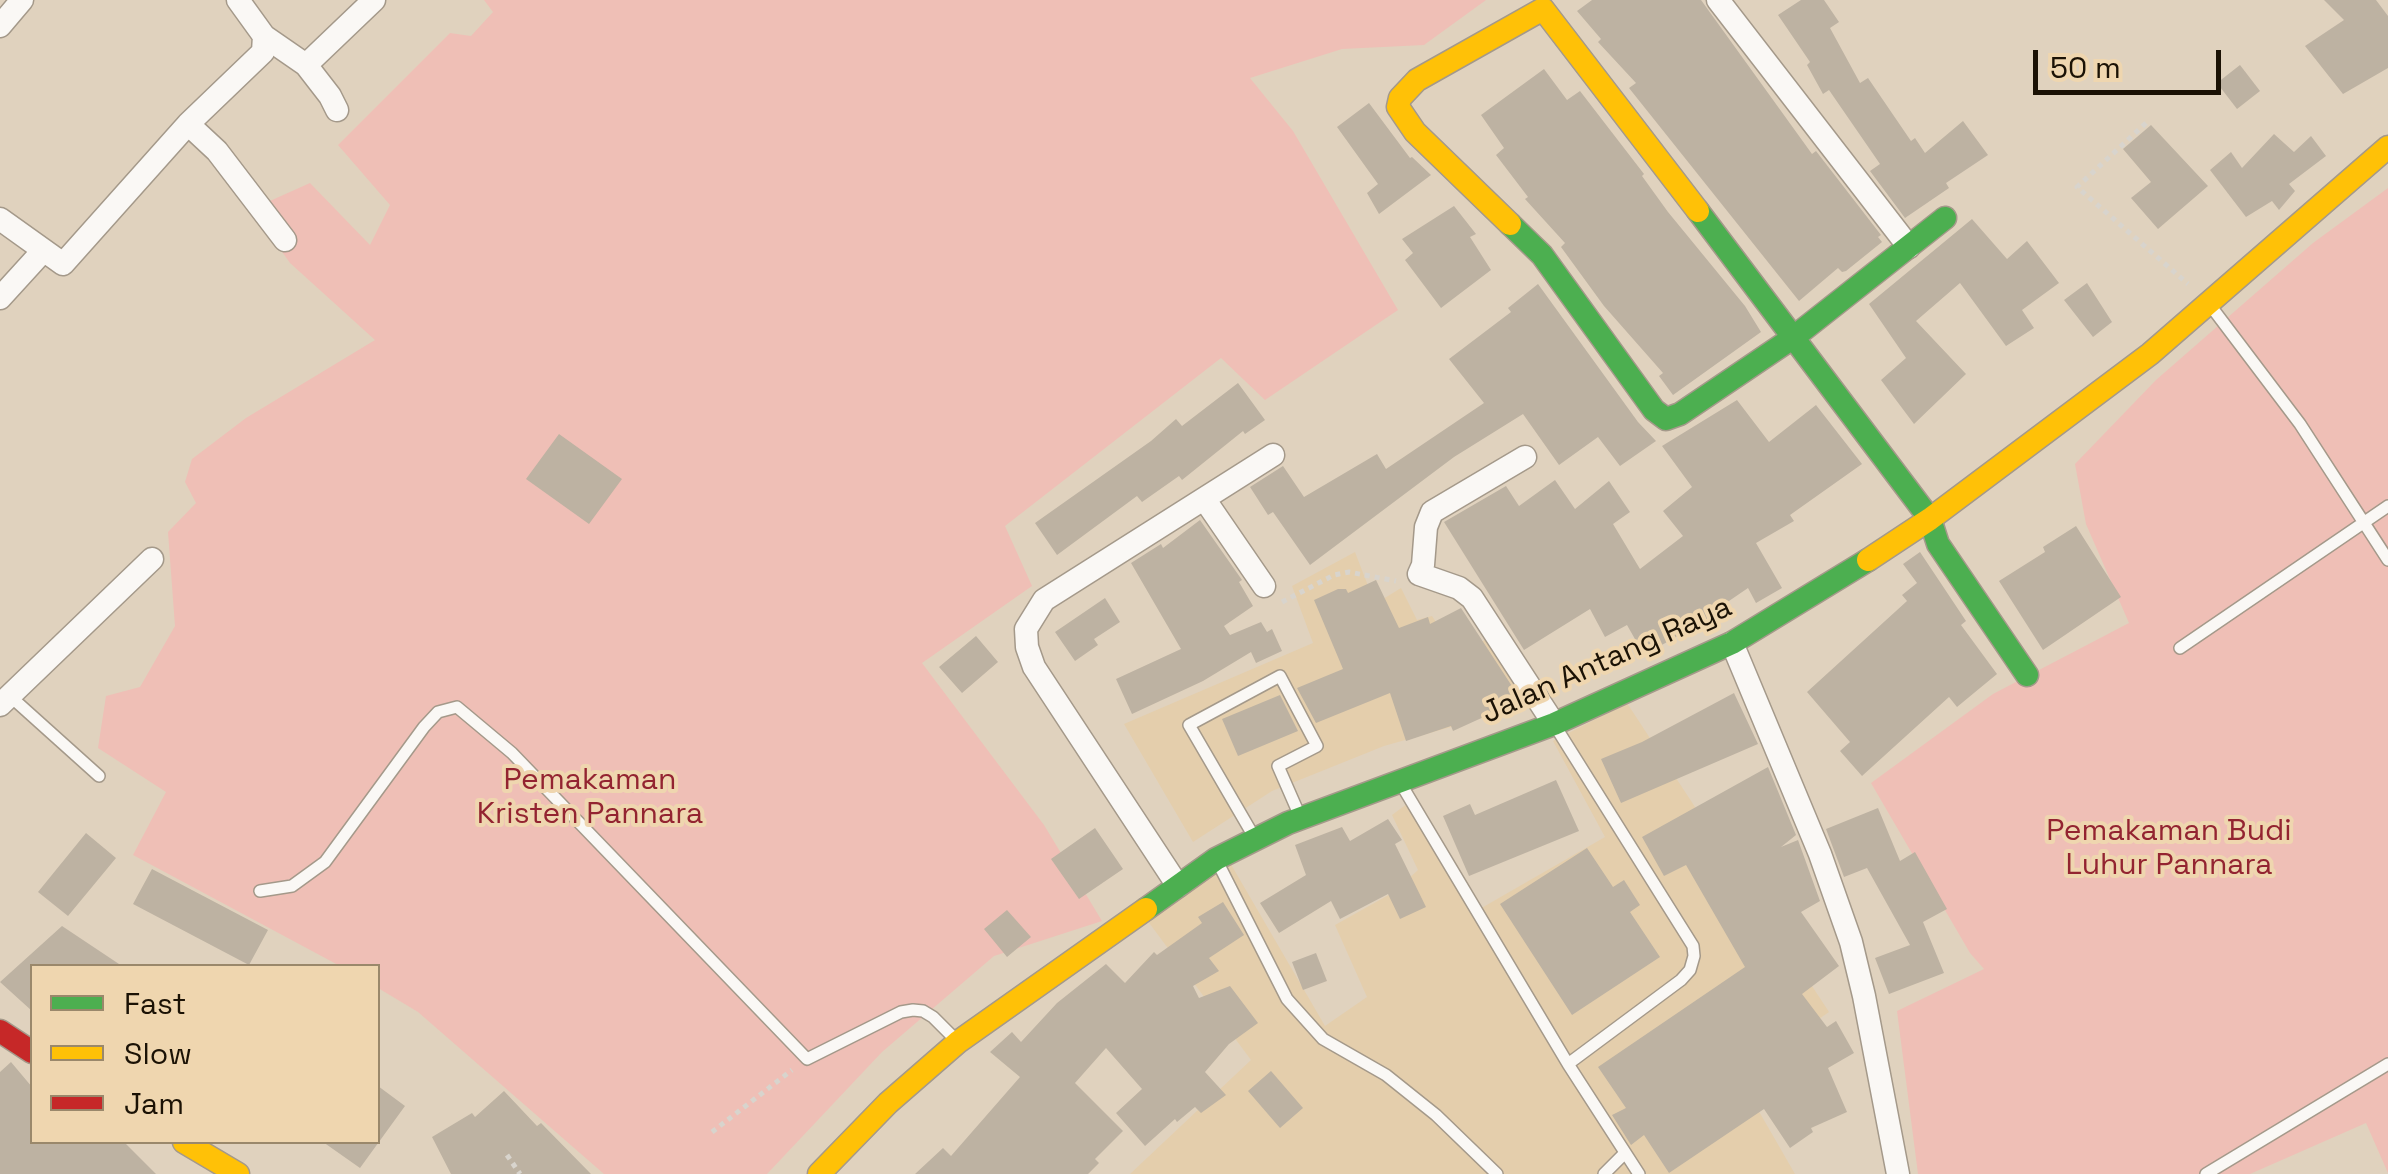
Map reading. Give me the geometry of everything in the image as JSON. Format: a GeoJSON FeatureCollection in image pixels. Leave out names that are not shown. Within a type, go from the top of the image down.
{"type":"FeatureCollection","features":[{"type":"Feature","properties":{"kind":"main road"},"geometry":{"type":"LineString","coordinates":[[1945,218],[1794,336],[1680,414],[1662,418],[1542,255],[1415,132],[1398,106],[1404,91],[1551,5],[1794,336],[1930,519],[1938,544],[2027,676]]}},
{"type":"Feature","properties":{"kind":"main road","name":"Jalan Antang Raya"},"geometry":{"type":"LineString","coordinates":[[818,1174],[888,1103],[958,1042],[1216,859],[1301,818],[1554,724],[1732,643],[1930,519],[2074,412],[2209,303],[2388,147]]}},
{"type":"Feature","properties":{"kind":"main road"},"geometry":{"type":"LineString","coordinates":[[0,1031],[30,1051]]}},
{"type":"Feature","properties":{"kind":"main road"},"geometry":{"type":"LineString","coordinates":[[188,1144],[238,1174]]}},
{"type":"Feature","properties":{"kind":"street"},"geometry":{"type":"LineString","coordinates":[[0,26],[22,0]]}},
{"type":"Feature","properties":{"kind":"street"},"geometry":{"type":"LineString","coordinates":[[238,0],[264,36],[306,65],[337,110]]}},
{"type":"Feature","properties":{"kind":"street"},"geometry":{"type":"LineString","coordinates":[[306,65],[374,0]]}},
{"type":"Feature","properties":{"kind":"street"},"geometry":{"type":"LineString","coordinates":[[1718,0],[1909,247]]}},
{"type":"Feature","properties":{"kind":"street"},"geometry":{"type":"LineString","coordinates":[[0,219],[62,264],[188,124],[263,52],[264,36]]}},
{"type":"Feature","properties":{"kind":"street"},"geometry":{"type":"LineString","coordinates":[[188,124],[217,151],[285,240]]}},
{"type":"Feature","properties":{"kind":"street"},"geometry":{"type":"LineString","coordinates":[[0,298],[42,252]]}},
{"type":"Feature","properties":{"kind":"street"},"geometry":{"type":"LineString","coordinates":[[1178,886],[1034,667],[1026,629],[1044,600],[1273,455]]}},
{"type":"Feature","properties":{"kind":"street"},"geometry":{"type":"LineString","coordinates":[[1526,457],[1432,512],[1419,574],[1460,588],[1472,598],[1554,724]]}},
{"type":"Feature","properties":{"kind":"street"},"geometry":{"type":"LineString","coordinates":[[1205,500],[1264,586]]}},
{"type":"Feature","properties":{"kind":"street"},"geometry":{"type":"LineString","coordinates":[[5,701],[152,559]]}},
{"type":"Feature","properties":{"kind":"street"},"geometry":{"type":"LineString","coordinates":[[1732,643],[1820,854],[1850,942],[1898,1174]]}},
{"type":"Feature","properties":{"kind":"street"},"geometry":{"type":"LineString","coordinates":[[191,1174],[210,1156]]}},
{"type":"Feature","properties":{"kind":"lane"},"geometry":{"type":"LineString","coordinates":[[2209,303],[2300,424],[2388,560]]}},
{"type":"Feature","properties":{"kind":"lane"},"geometry":{"type":"LineString","coordinates":[[2180,648],[2388,506]]}},
{"type":"Feature","properties":{"kind":"lane"},"geometry":{"type":"LineString","coordinates":[[1254,838],[1189,726],[1280,676],[1317,746],[1278,766],[1301,818]]}},
{"type":"Feature","properties":{"kind":"lane"},"geometry":{"type":"LineString","coordinates":[[5,701],[99,776]]}},
{"type":"Feature","properties":{"kind":"lane"},"geometry":{"type":"LineString","coordinates":[[260,891],[292,886],[325,862],[424,728],[438,712],[457,707],[512,753],[807,1060],[912,1010],[933,1017],[958,1042]]}},
{"type":"Feature","properties":{"kind":"lane"},"geometry":{"type":"LineString","coordinates":[[1554,724],[1693,946],[1694,956],[1690,970],[1681,980],[1568,1064]]}},
{"type":"Feature","properties":{"kind":"lane"},"geometry":{"type":"LineString","coordinates":[[1399,781],[1568,1064],[1639,1174]]}},
{"type":"Feature","properties":{"kind":"lane"},"geometry":{"type":"LineString","coordinates":[[1216,859],[1287,999],[1299,1013],[1323,1039],[1386,1075],[1423,1105],[1497,1174]]}},
{"type":"Feature","properties":{"kind":"lane"},"geometry":{"type":"LineString","coordinates":[[2206,1174],[2388,1064]]}},
{"type":"Feature","properties":{"kind":"lane"},"geometry":{"type":"LineString","coordinates":[[1604,1174],[1624,1154]]}},
{"type":"Feature","properties":{"kind":"path"},"geometry":{"type":"LineString","coordinates":[[2146,122],[2077,187],[2209,303]]}},
{"type":"Feature","properties":{"kind":"path"},"geometry":{"type":"LineString","coordinates":[[1282,602],[1334,575],[1349,572],[1398,581],[1419,574]]}},
{"type":"Feature","properties":{"kind":"path"},"geometry":{"type":"LineString","coordinates":[[712,1132],[807,1060]]}},
{"type":"Feature","properties":{"kind":"path"},"geometry":{"type":"LineString","coordinates":[[507,1155],[520,1174]]}},
{"type":"Feature","properties":{"kind":"shaded area"},"geometry":{"type":"Polygon","coordinates":[[[1355,552],[1375,604],[1401,588],[1417,620],[1432,616],[1458,656],[1493,635],[1528,705],[1384,746],[1272,791],[1193,842],[1124,724],[1313,643],[1292,586],[1355,552]]]}},
{"type":"Feature","properties":{"kind":"shaded area"},"geometry":{"type":"Polygon","coordinates":[[[1627,703],[1829,1012],[1738,1075],[1795,1174],[1130,1174],[1251,1060],[1144,916],[1229,861],[1325,1026],[1367,997],[1335,925],[1394,892],[1418,870],[1392,815],[1415,798],[1478,910],[1605,837],[1553,741],[1627,703]]]}},
{"type":"Feature","properties":{"kind":"green space","name":"Pemakaman Kristen Pannara"},"geometry":{"type":"Polygon","coordinates":[[[484,0],[1486,0],[1424,45],[1342,49],[1250,78],[1293,131],[1398,310],[1265,400],[1221,358],[1005,526],[1032,586],[922,663],[1044,825],[1102,921],[994,956],[882,1052],[767,1174],[604,1174],[418,1012],[380,989],[380,964],[336,964],[133,855],[166,792],[98,748],[106,696],[140,687],[175,626],[168,532],[196,503],[185,482],[192,459],[246,418],[375,340],[290,263],[252,209],[310,183],[370,245],[390,205],[338,145],[450,33],[471,36],[493,12],[484,0]]]}},
{"type":"Feature","properties":{"kind":"green space","name":"Pemakaman Budi Luhur Pannara"},"geometry":{"type":"Polygon","coordinates":[[[2388,188],[2388,1173],[2366,1123],[2250,1174],[1918,1174],[1897,1011],[1984,969],[1970,953],[1871,783],[1993,694],[2129,623],[2086,524],[2075,464],[2156,380],[2313,243],[2388,188]]]}},
{"type":"Feature","properties":{"kind":"building"},"geometry":{"type":"Polygon","coordinates":[[[1592,0],[1701,0],[1812,154],[1816,151],[1881,235],[1878,237],[1882,242],[1846,271],[1838,268],[1799,301],[1629,88],[1636,83],[1598,42],[1601,39],[1577,11],[1592,0]]]}},
{"type":"Feature","properties":{"kind":"building"},"geometry":{"type":"Polygon","coordinates":[[[1801,0],[1824,0],[1839,22],[1830,28],[1860,83],[1868,78],[1911,141],[1915,138],[1925,153],[1963,121],[1988,155],[1946,183],[1949,188],[1905,218],[1870,171],[1880,164],[1829,90],[1823,94],[1807,65],[1810,62],[1778,15],[1801,0]]]}},
{"type":"Feature","properties":{"kind":"building"},"geometry":{"type":"Polygon","coordinates":[[[2324,0],[2376,0],[2388,16],[2388,68],[2343,94],[2305,46],[2344,20],[2324,0]]]}},
{"type":"Feature","properties":{"kind":"building"},"geometry":{"type":"Polygon","coordinates":[[[2240,65],[2260,91],[2237,109],[2217,83],[2240,65]]]}},
{"type":"Feature","properties":{"kind":"building"},"geometry":{"type":"Polygon","coordinates":[[[1544,69],[1567,100],[1580,91],[1761,332],[1673,395],[1659,376],[1663,373],[1604,306],[1561,247],[1565,243],[1525,199],[1528,197],[1496,155],[1504,148],[1481,115],[1544,69]]]}},
{"type":"Feature","properties":{"kind":"building"},"geometry":{"type":"Polygon","coordinates":[[[1369,103],[1410,158],[1431,175],[1379,214],[1367,193],[1378,184],[1337,127],[1369,103]]]}},
{"type":"Feature","properties":{"kind":"building"},"geometry":{"type":"Polygon","coordinates":[[[2151,125],[2208,186],[2158,229],[2131,198],[2151,182],[2123,149],[2151,125]]]}},
{"type":"Feature","properties":{"kind":"building"},"geometry":{"type":"Polygon","coordinates":[[[2274,134],[2294,152],[2311,136],[2326,156],[2289,184],[2295,191],[2279,210],[2272,201],[2246,217],[2210,170],[2231,152],[2242,168],[2274,134]]]}},
{"type":"Feature","properties":{"kind":"building"},"geometry":{"type":"Polygon","coordinates":[[[1454,206],[1476,234],[1470,237],[1491,270],[1441,308],[1405,260],[1413,253],[1402,239],[1454,206]]]}},
{"type":"Feature","properties":{"kind":"building"},"geometry":{"type":"Polygon","coordinates":[[[1972,219],[2007,259],[2027,241],[2059,283],[2022,310],[2034,328],[2006,346],[1960,283],[1916,321],[1966,374],[1914,424],[1881,380],[1906,358],[1869,304],[1972,219]]]}},
{"type":"Feature","properties":{"kind":"building"},"geometry":{"type":"Polygon","coordinates":[[[2087,283],[2112,322],[2093,337],[2064,300],[2087,283]]]}},
{"type":"Feature","properties":{"kind":"building"},"geometry":{"type":"Polygon","coordinates":[[[1538,284],[1656,441],[1620,466],[1598,437],[1559,465],[1523,414],[1454,457],[1310,565],[1250,487],[1283,466],[1304,497],[1377,454],[1386,469],[1484,403],[1449,359],[1511,312],[1508,308],[1538,284]]]}},
{"type":"Feature","properties":{"kind":"building"},"geometry":{"type":"Polygon","coordinates":[[[1238,383],[1265,420],[1245,434],[1243,431],[1182,480],[1179,476],[1142,502],[1137,496],[1057,555],[1035,523],[1176,419],[1182,426],[1238,383]]]}},
{"type":"Feature","properties":{"kind":"building"},"geometry":{"type":"Polygon","coordinates":[[[1737,400],[1769,442],[1816,405],[1862,464],[1790,515],[1794,521],[1756,543],[1782,588],[1756,603],[1748,588],[1707,616],[1709,619],[1694,631],[1692,628],[1644,655],[1627,625],[1605,637],[1590,609],[1524,650],[1444,522],[1506,486],[1519,506],[1555,480],[1575,509],[1609,481],[1630,512],[1613,524],[1640,569],[1683,536],[1663,511],[1692,487],[1662,446],[1737,400]]]}},
{"type":"Feature","properties":{"kind":"building"},"geometry":{"type":"Polygon","coordinates":[[[559,434],[622,479],[589,524],[526,479],[559,434]]]}},
{"type":"Feature","properties":{"kind":"building"},"geometry":{"type":"Polygon","coordinates":[[[1200,520],[1242,580],[1239,582],[1253,606],[1224,626],[1230,635],[1261,622],[1267,632],[1272,629],[1282,651],[1256,663],[1251,652],[1203,681],[1132,714],[1116,679],[1181,649],[1131,563],[1161,544],[1163,548],[1200,520]]]}},
{"type":"Feature","properties":{"kind":"building"},"geometry":{"type":"Polygon","coordinates":[[[2076,526],[2121,597],[2043,650],[1999,581],[2045,552],[2043,547],[2076,526]]]}},
{"type":"Feature","properties":{"kind":"building"},"geometry":{"type":"Polygon","coordinates":[[[1920,552],[1966,621],[1961,625],[1997,674],[1957,707],[1949,697],[1862,776],[1840,751],[1850,742],[1807,692],[1907,601],[1902,595],[1917,583],[1903,564],[1920,552]]]}},
{"type":"Feature","properties":{"kind":"building"},"geometry":{"type":"Polygon","coordinates":[[[1376,580],[1399,628],[1428,617],[1430,624],[1461,608],[1521,700],[1453,731],[1451,726],[1406,741],[1390,693],[1316,723],[1297,688],[1343,669],[1314,600],[1338,589],[1348,593],[1376,580]]]}},
{"type":"Feature","properties":{"kind":"building"},"geometry":{"type":"Polygon","coordinates":[[[1105,598],[1120,622],[1094,639],[1098,645],[1075,661],[1055,632],[1105,598]]]}},
{"type":"Feature","properties":{"kind":"building"},"geometry":{"type":"Polygon","coordinates":[[[976,636],[998,662],[962,693],[939,667],[976,636]]]}},
{"type":"Feature","properties":{"kind":"building"},"geometry":{"type":"Polygon","coordinates":[[[1734,693],[1758,744],[1621,803],[1601,759],[1734,693]]]}},
{"type":"Feature","properties":{"kind":"building"},"geometry":{"type":"Polygon","coordinates":[[[1280,695],[1298,731],[1238,756],[1222,719],[1280,695]]]}},
{"type":"Feature","properties":{"kind":"building"},"geometry":{"type":"Polygon","coordinates":[[[1768,767],[1796,835],[1781,847],[1798,840],[1820,901],[1801,912],[1839,966],[1802,994],[1827,1027],[1836,1021],[1854,1053],[1828,1068],[1847,1112],[1811,1128],[1813,1132],[1790,1148],[1764,1109],[1669,1173],[1644,1135],[1631,1145],[1612,1115],[1626,1108],[1598,1067],[1745,967],[1686,865],[1664,876],[1642,837],[1768,767]]]}},
{"type":"Feature","properties":{"kind":"building"},"geometry":{"type":"Polygon","coordinates":[[[1556,780],[1579,831],[1469,876],[1443,816],[1470,804],[1475,815],[1556,780]]]}},
{"type":"Feature","properties":{"kind":"building"},"geometry":{"type":"Polygon","coordinates":[[[1878,808],[1900,861],[1915,852],[1947,909],[1923,922],[1944,973],[1889,994],[1875,958],[1910,945],[1867,868],[1844,877],[1826,829],[1878,808]]]}},
{"type":"Feature","properties":{"kind":"building"},"geometry":{"type":"Polygon","coordinates":[[[1388,819],[1402,840],[1395,844],[1426,907],[1400,919],[1388,894],[1340,919],[1331,901],[1279,933],[1260,903],[1306,875],[1295,845],[1342,827],[1350,841],[1388,819]]]}},
{"type":"Feature","properties":{"kind":"building"},"geometry":{"type":"Polygon","coordinates":[[[1095,828],[1123,869],[1079,899],[1051,859],[1095,828]]]}},
{"type":"Feature","properties":{"kind":"building"},"geometry":{"type":"Polygon","coordinates":[[[86,833],[116,858],[68,916],[38,892],[86,833]]]}},
{"type":"Feature","properties":{"kind":"building"},"geometry":{"type":"Polygon","coordinates":[[[1587,848],[1613,887],[1624,880],[1640,905],[1630,912],[1660,957],[1572,1015],[1500,904],[1587,848]]]}},
{"type":"Feature","properties":{"kind":"building"},"geometry":{"type":"Polygon","coordinates":[[[152,869],[268,930],[247,964],[133,904],[152,869]]]}},
{"type":"Feature","properties":{"kind":"building"},"geometry":{"type":"Polygon","coordinates":[[[1223,902],[1244,935],[1209,958],[1219,971],[1193,986],[1199,998],[1230,986],[1258,1023],[1229,1044],[1205,1072],[1226,1095],[1201,1113],[1195,1107],[1177,1122],[1175,1119],[1145,1146],[1116,1113],[1142,1089],[1106,1048],[1075,1083],[1123,1131],[1095,1159],[1099,1163],[1088,1174],[915,1174],[943,1148],[951,1156],[1020,1077],[990,1052],[1012,1032],[1021,1042],[1057,1003],[1106,964],[1125,983],[1154,952],[1157,955],[1202,923],[1198,917],[1223,902]]]}},
{"type":"Feature","properties":{"kind":"building"},"geometry":{"type":"Polygon","coordinates":[[[1007,910],[1031,937],[1007,957],[984,929],[1007,910]]]}},
{"type":"Feature","properties":{"kind":"building"},"geometry":{"type":"Polygon","coordinates":[[[62,926],[119,964],[30,964],[30,1009],[0,982],[62,926]]]}},
{"type":"Feature","properties":{"kind":"building"},"geometry":{"type":"Polygon","coordinates":[[[1316,953],[1327,981],[1303,990],[1292,962],[1316,953]]]}},
{"type":"Feature","properties":{"kind":"building"},"geometry":{"type":"Polygon","coordinates":[[[11,1062],[30,1085],[30,1144],[126,1144],[156,1174],[0,1174],[0,1072],[11,1062]]]}},
{"type":"Feature","properties":{"kind":"building"},"geometry":{"type":"Polygon","coordinates":[[[1271,1071],[1303,1108],[1280,1128],[1248,1091],[1271,1071]]]}},
{"type":"Feature","properties":{"kind":"building"},"geometry":{"type":"Polygon","coordinates":[[[380,1087],[405,1106],[380,1140],[380,1087]]]}},
{"type":"Feature","properties":{"kind":"building"},"geometry":{"type":"Polygon","coordinates":[[[504,1091],[591,1174],[451,1174],[432,1137],[472,1113],[475,1117],[504,1091]]]}},
{"type":"Feature","properties":{"kind":"building"},"geometry":{"type":"Polygon","coordinates":[[[326,1144],[377,1144],[360,1168],[326,1144]]]}},
{"type":"Feature","properties":{"kind":"traffic: fast"},"geometry":{"type":"LineString","coordinates":[[1698,211],[1930,519],[1938,544],[2027,675]]}},
{"type":"Feature","properties":{"kind":"traffic: fast"},"geometry":{"type":"LineString","coordinates":[[1510,224],[1542,255],[1654,410],[1666,419],[1680,414],[1794,337],[1945,218]]}},
{"type":"Feature","properties":{"kind":"traffic: fast"},"geometry":{"type":"LineString","coordinates":[[1146,909],[1216,859],[1288,823],[1554,724],[1732,643],[1868,560]]}},
{"type":"Feature","properties":{"kind":"traffic: slow"},"geometry":{"type":"LineString","coordinates":[[1510,224],[1415,132],[1398,107],[1400,98],[1417,80],[1543,9],[1698,211]]}},
{"type":"Feature","properties":{"kind":"traffic: slow"},"geometry":{"type":"LineString","coordinates":[[1868,560],[1930,519],[2150,354],[2388,147]]}},
{"type":"Feature","properties":{"kind":"traffic: slow"},"geometry":{"type":"LineString","coordinates":[[819,1174],[888,1103],[958,1042],[1146,909]]}},
{"type":"Feature","properties":{"kind":"traffic: slow"},"geometry":{"type":"LineString","coordinates":[[187,1144],[238,1174]]}},
{"type":"Feature","properties":{"kind":"traffic: jam"},"geometry":{"type":"LineString","coordinates":[[0,1031],[30,1051]]}}]}
